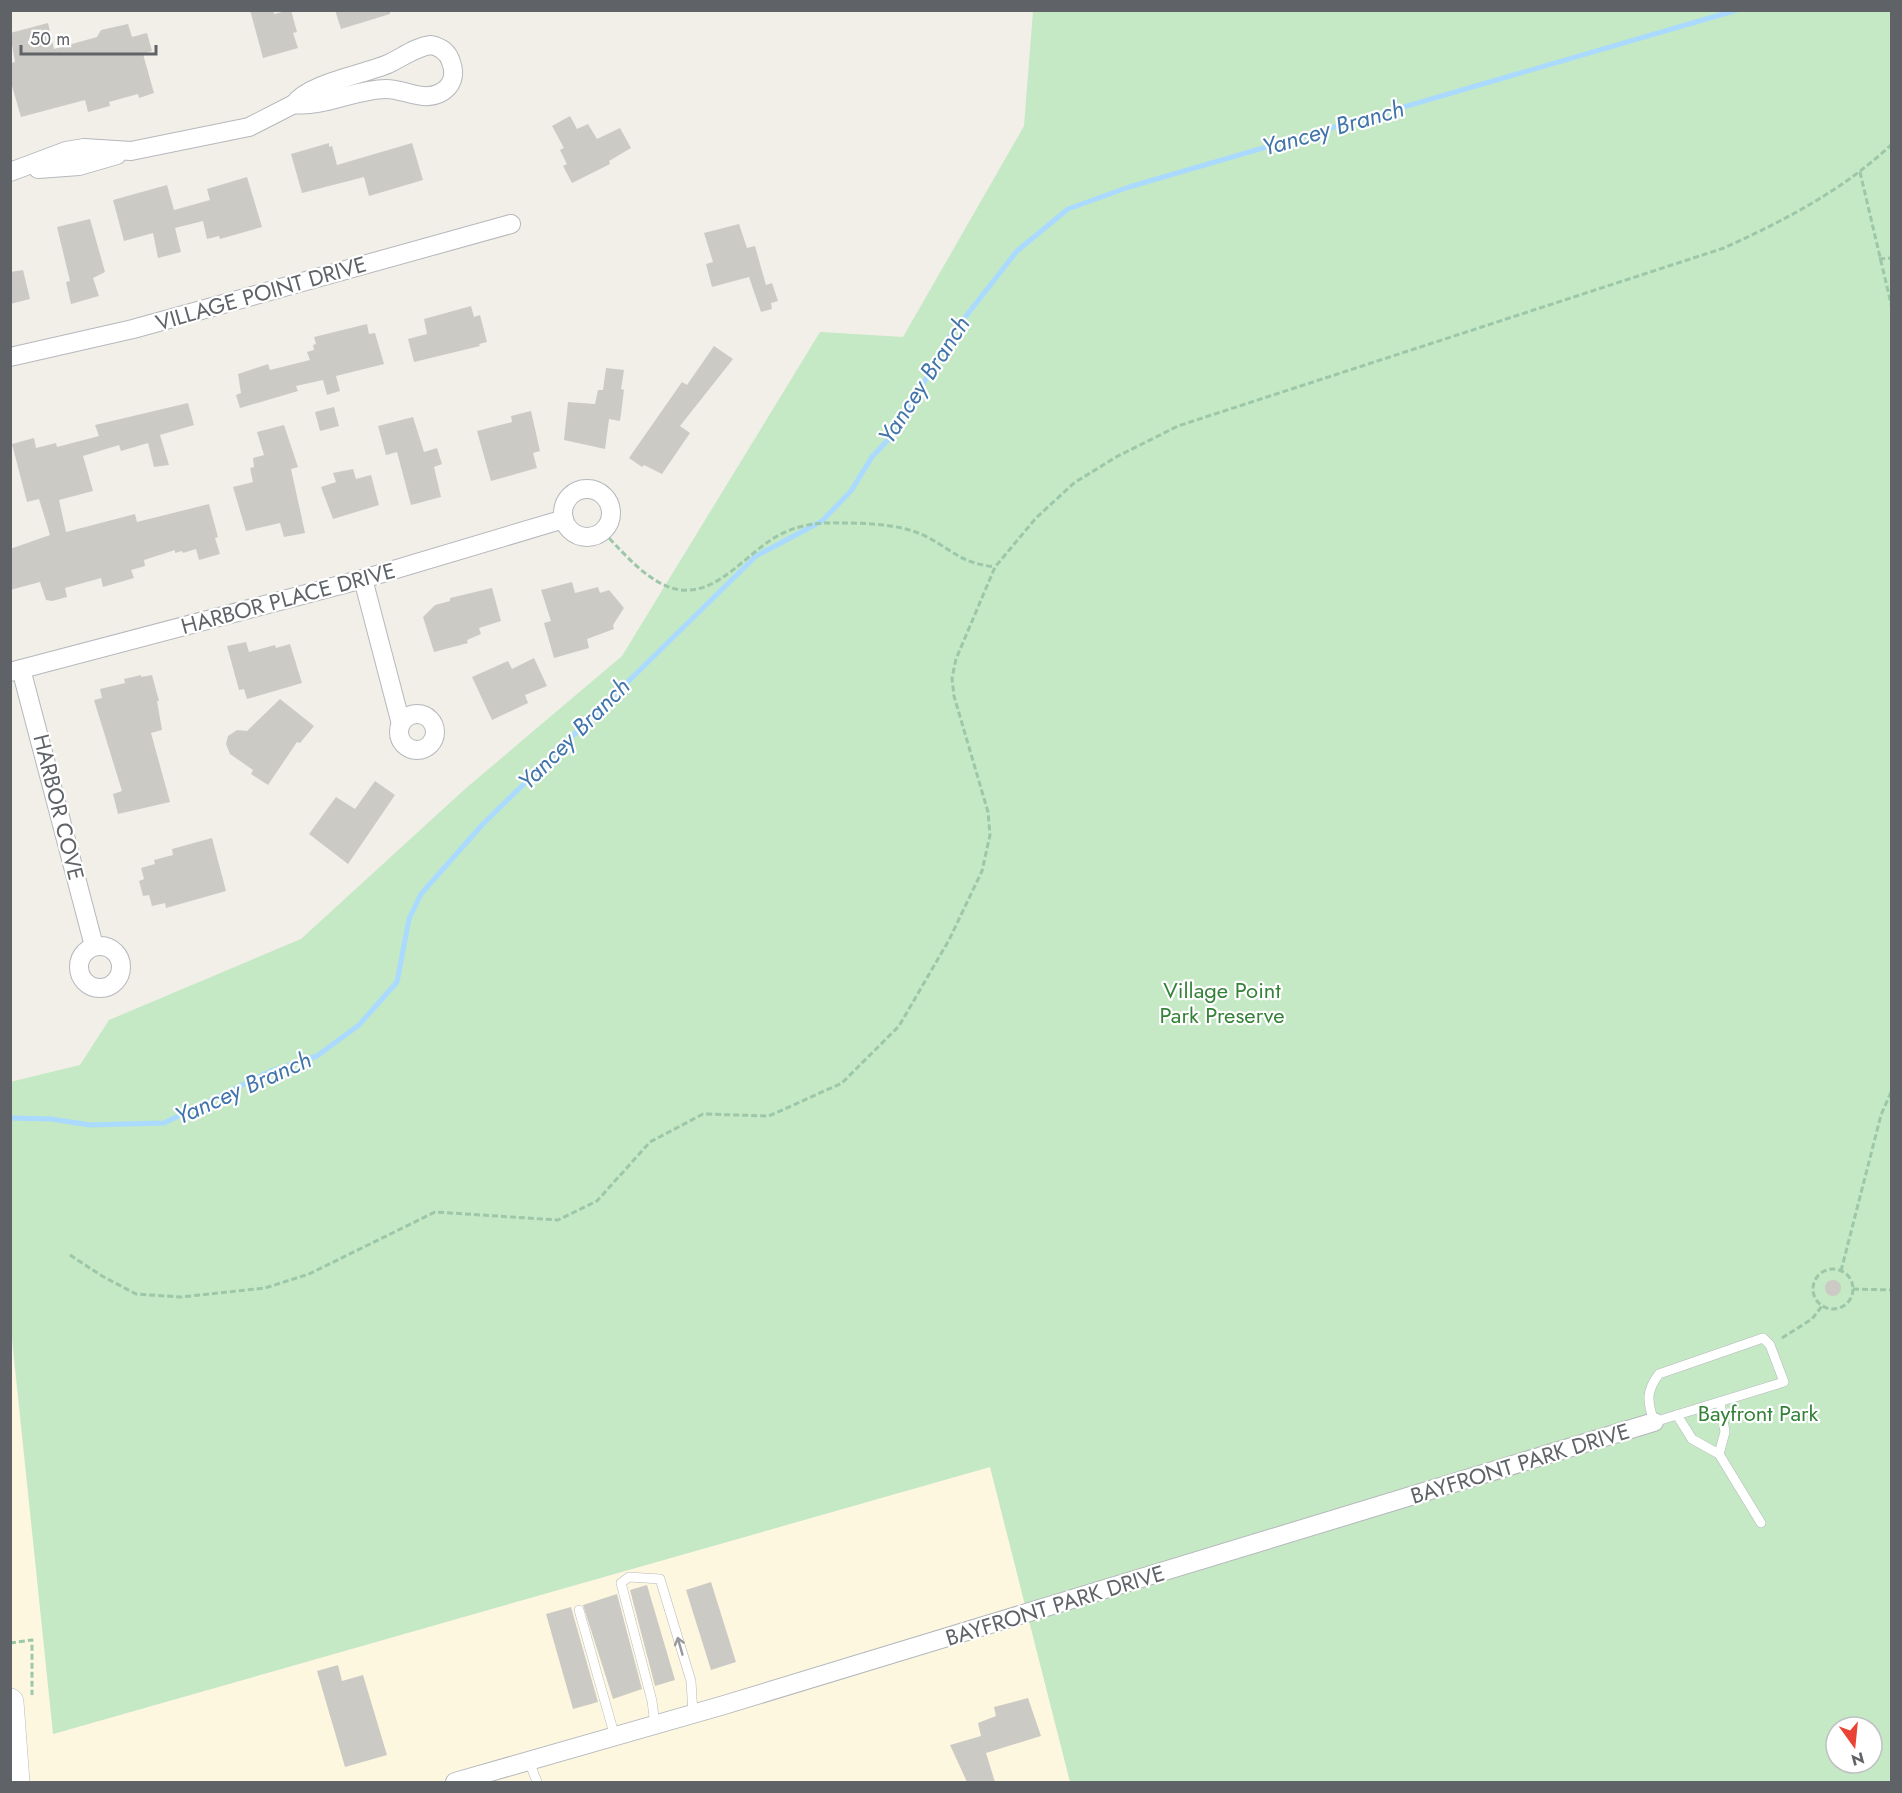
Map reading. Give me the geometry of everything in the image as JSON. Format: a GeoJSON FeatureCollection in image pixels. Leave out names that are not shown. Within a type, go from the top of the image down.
{"type":"FeatureCollection","features":[{"type":"Feature","properties":{"kind":"main road"},"geometry":{"type":"LineString","coordinates":[[10,1702],[16,1782]]}},
{"type":"Feature","properties":{"kind":"street"},"geometry":{"type":"LineString","coordinates":[[16,171],[66,151],[84,148],[131,151],[249,127],[335,80],[371,71],[420,46],[440,47],[449,55],[452,64],[453,76],[450,87],[426,98],[388,89],[294,104]]}},
{"type":"Feature","properties":{"kind":"street","name":"VILLAGE POINT DRIVE"},"geometry":{"type":"LineString","coordinates":[[10,357],[133,329],[511,224]]}},
{"type":"Feature","properties":{"kind":"street"},"geometry":{"type":"LineString","coordinates":[[583,490],[597,492],[604,496],[611,509],[611,518],[603,532],[596,536],[579,536],[572,532],[564,519],[565,504],[575,493],[583,490]]}},
{"type":"Feature","properties":{"kind":"street","name":"HARBOR PLACE DRIVE"},"geometry":{"type":"LineString","coordinates":[[16,670],[363,579],[564,519]]}},
{"type":"Feature","properties":{"kind":"street"},"geometry":{"type":"LineString","coordinates":[[363,579],[401,724]]}},
{"type":"Feature","properties":{"kind":"street","name":"HARBOR COVE"},"geometry":{"type":"LineString","coordinates":[[16,670],[94,946]]}},
{"type":"Feature","properties":{"kind":"street","name":"BAYFRONT PARK DRIVE"},"geometry":{"type":"LineString","coordinates":[[455,1782],[693,1714],[1654,1422]]}},
{"type":"Feature","properties":{"kind":"lane"},"geometry":{"type":"LineString","coordinates":[[1763,1338],[1770,1345],[1784,1382],[1720,1402],[1654,1422],[1647,1403],[1648,1388],[1659,1374],[1744,1342],[1763,1338]]}},
{"type":"Feature","properties":{"kind":"lane"},"geometry":{"type":"LineString","coordinates":[[1719,1454],[1725,1432],[1720,1402]]}},
{"type":"Feature","properties":{"kind":"lane"},"geometry":{"type":"LineString","coordinates":[[1677,1415],[1692,1439],[1719,1454],[1761,1523]]}},
{"type":"Feature","properties":{"kind":"lane"},"geometry":{"type":"LineString","coordinates":[[656,1725],[652,1701],[621,1583],[629,1577],[660,1579],[691,1682],[693,1714]]}},
{"type":"Feature","properties":{"kind":"lane"},"geometry":{"type":"LineString","coordinates":[[579,1610],[615,1737]]}},
{"type":"Feature","properties":{"kind":"lane"},"geometry":{"type":"LineString","coordinates":[[530,1761],[537,1782]]}},
{"type":"Feature","properties":{"kind":"path"},"geometry":{"type":"LineString","coordinates":[[70,1255],[102,1276],[136,1294],[181,1297],[265,1288],[309,1274],[435,1212],[558,1220],[597,1201],[650,1142],[703,1114],[769,1116],[842,1083],[899,1026],[949,940],[982,871],[990,835],[988,812],[961,724],[952,678],[974,611],[995,567],[1036,518],[1074,483],[1116,457],[1178,426],[1724,248],[1787,219],[1860,172],[1892,144]]}},
{"type":"Feature","properties":{"kind":"path"},"geometry":{"type":"LineString","coordinates":[[1860,172],[1892,308]]}},
{"type":"Feature","properties":{"kind":"path"},"geometry":{"type":"LineString","coordinates":[[1880,259],[1892,258]]}},
{"type":"Feature","properties":{"kind":"path"},"geometry":{"type":"LineString","coordinates":[[603,532],[645,574],[662,585],[677,589],[706,588],[772,539],[788,531],[822,523],[878,524],[904,529],[928,537],[956,556],[975,565],[995,567]]}},
{"type":"Feature","properties":{"kind":"path"},"geometry":{"type":"LineString","coordinates":[[1841,1271],[1881,1115],[1892,1090]]}},
{"type":"Feature","properties":{"kind":"path"},"geometry":{"type":"LineString","coordinates":[[1833,1269],[1848,1276],[1853,1289],[1851,1296],[1842,1307],[1836,1309],[1822,1306],[1814,1292],[1818,1276],[1833,1269]]}},
{"type":"Feature","properties":{"kind":"path"},"geometry":{"type":"LineString","coordinates":[[1853,1289],[1892,1290]]}},
{"type":"Feature","properties":{"kind":"path"},"geometry":{"type":"LineString","coordinates":[[1770,1345],[1812,1319],[1822,1306]]}},
{"type":"Feature","properties":{"kind":"shaded area"},"geometry":{"type":"Polygon","coordinates":[[[10,1328],[54,1734],[990,1467],[1070,1782],[11,1782],[10,1328]]]}},
{"type":"Feature","properties":{"kind":"green space","name":"Village Point Park Preserve"},"geometry":{"type":"Polygon","coordinates":[[[1033,11],[1891,11],[1891,1782],[1070,1782],[990,1467],[53,1734],[11,1328],[10,1082],[80,1065],[109,1020],[301,939],[465,789],[622,656],[820,332],[903,337],[1024,126],[1033,11]]]}},
{"type":"Feature","properties":{"kind":"building"},"geometry":{"type":"Polygon","coordinates":[[[250,10],[273,10],[274,14],[291,10],[297,32],[293,33],[298,48],[263,58],[250,10]]]}},
{"type":"Feature","properties":{"kind":"building"},"geometry":{"type":"Polygon","coordinates":[[[335,10],[390,10],[390,14],[341,29],[335,10]]]}},
{"type":"Feature","properties":{"kind":"building"},"geometry":{"type":"Polygon","coordinates":[[[48,23],[54,49],[97,37],[101,30],[128,24],[132,37],[147,33],[152,51],[143,54],[154,93],[139,98],[138,94],[109,102],[110,106],[88,112],[85,100],[21,117],[10,79],[10,63],[15,62],[10,33],[48,23]]]}},
{"type":"Feature","properties":{"kind":"building"},"geometry":{"type":"Polygon","coordinates":[[[570,116],[577,129],[588,124],[597,139],[620,128],[631,148],[609,161],[610,164],[572,183],[563,166],[567,164],[560,150],[564,148],[552,126],[570,116]]]}},
{"type":"Feature","properties":{"kind":"building"},"geometry":{"type":"Polygon","coordinates":[[[329,143],[337,165],[412,143],[423,180],[369,196],[364,177],[302,193],[291,154],[329,143]]]}},
{"type":"Feature","properties":{"kind":"building"},"geometry":{"type":"Polygon","coordinates":[[[247,177],[262,227],[220,239],[219,236],[207,239],[203,221],[175,228],[181,252],[158,258],[153,233],[124,241],[113,200],[167,185],[174,210],[210,200],[207,189],[247,177]]]}},
{"type":"Feature","properties":{"kind":"building"},"geometry":{"type":"Polygon","coordinates":[[[90,219],[105,272],[93,278],[99,296],[71,304],[66,282],[70,281],[57,227],[90,219]]]}},
{"type":"Feature","properties":{"kind":"building"},"geometry":{"type":"Polygon","coordinates":[[[739,224],[747,248],[755,246],[766,285],[772,283],[778,301],[771,303],[772,309],[761,312],[749,277],[712,287],[706,264],[713,262],[704,233],[739,224]]]}},
{"type":"Feature","properties":{"kind":"building"},"geometry":{"type":"Polygon","coordinates":[[[23,270],[30,299],[10,304],[10,272],[23,270]]]}},
{"type":"Feature","properties":{"kind":"building"},"geometry":{"type":"Polygon","coordinates":[[[471,306],[474,317],[480,315],[487,342],[479,344],[480,346],[414,362],[408,339],[427,334],[424,319],[471,306]]]}},
{"type":"Feature","properties":{"kind":"building"},"geometry":{"type":"Polygon","coordinates":[[[367,324],[369,334],[375,333],[384,364],[336,376],[340,391],[327,395],[323,380],[296,386],[298,391],[240,408],[236,395],[241,393],[238,374],[268,364],[270,370],[310,360],[307,352],[314,350],[313,345],[316,344],[314,337],[367,324]]]}},
{"type":"Feature","properties":{"kind":"building"},"geometry":{"type":"Polygon","coordinates":[[[714,346],[733,359],[680,426],[690,433],[662,474],[644,465],[642,467],[629,458],[682,382],[687,385],[714,346]]]}},
{"type":"Feature","properties":{"kind":"building"},"geometry":{"type":"Polygon","coordinates":[[[606,368],[624,370],[621,389],[624,390],[620,421],[609,419],[605,449],[564,440],[568,402],[595,404],[598,390],[603,390],[606,368]]]}},
{"type":"Feature","properties":{"kind":"building"},"geometry":{"type":"Polygon","coordinates":[[[188,403],[194,425],[160,435],[169,465],[154,467],[148,443],[121,451],[119,445],[83,456],[93,491],[59,500],[66,532],[135,514],[137,522],[209,504],[220,554],[199,560],[196,549],[183,553],[182,551],[175,553],[175,550],[144,560],[145,566],[131,570],[134,578],[103,587],[101,578],[65,588],[67,597],[52,601],[46,600],[40,582],[10,590],[10,549],[50,535],[39,499],[27,502],[12,444],[34,438],[36,448],[56,443],[57,447],[99,436],[95,425],[188,403]]]}},
{"type":"Feature","properties":{"kind":"building"},"geometry":{"type":"Polygon","coordinates":[[[334,407],[339,426],[320,431],[315,412],[334,407]]]}},
{"type":"Feature","properties":{"kind":"building"},"geometry":{"type":"Polygon","coordinates":[[[531,411],[540,451],[533,453],[537,468],[491,481],[477,431],[512,422],[511,416],[531,411]]]}},
{"type":"Feature","properties":{"kind":"building"},"geometry":{"type":"Polygon","coordinates":[[[413,417],[424,452],[437,448],[442,464],[434,467],[441,497],[411,505],[397,452],[386,455],[378,426],[413,417]]]}},
{"type":"Feature","properties":{"kind":"building"},"geometry":{"type":"Polygon","coordinates":[[[284,425],[298,467],[291,469],[305,533],[284,537],[280,523],[246,531],[233,487],[253,482],[250,468],[254,467],[253,458],[264,455],[257,432],[284,425]]]}},
{"type":"Feature","properties":{"kind":"building"},"geometry":{"type":"Polygon","coordinates":[[[353,469],[356,479],[371,475],[379,505],[333,519],[321,487],[336,482],[333,473],[353,469]]]}},
{"type":"Feature","properties":{"kind":"building"},"geometry":{"type":"Polygon","coordinates":[[[572,582],[575,593],[598,587],[600,593],[609,590],[624,608],[613,625],[614,629],[587,639],[589,648],[554,658],[544,623],[551,621],[541,590],[572,582]]]}},
{"type":"Feature","properties":{"kind":"building"},"geometry":{"type":"Polygon","coordinates":[[[492,588],[501,621],[479,628],[481,634],[467,640],[468,643],[434,652],[423,617],[435,605],[450,601],[450,598],[492,588]]]}},
{"type":"Feature","properties":{"kind":"building"},"geometry":{"type":"Polygon","coordinates":[[[246,642],[249,652],[275,645],[276,648],[290,644],[302,683],[247,699],[244,689],[239,690],[227,646],[246,642]]]}},
{"type":"Feature","properties":{"kind":"building"},"geometry":{"type":"Polygon","coordinates":[[[534,658],[547,686],[525,695],[528,703],[492,720],[472,677],[508,661],[512,669],[534,658]]]}},
{"type":"Feature","properties":{"kind":"building"},"geometry":{"type":"Polygon","coordinates":[[[141,675],[141,677],[152,675],[159,701],[157,701],[162,730],[151,733],[170,802],[118,814],[113,794],[122,791],[94,700],[102,698],[100,689],[125,683],[124,679],[141,675]]]}},
{"type":"Feature","properties":{"kind":"building"},"geometry":{"type":"Polygon","coordinates":[[[280,699],[314,726],[300,743],[297,742],[268,785],[251,774],[253,770],[230,754],[226,744],[228,736],[237,730],[247,731],[280,699]]]}},
{"type":"Feature","properties":{"kind":"building"},"geometry":{"type":"Polygon","coordinates":[[[375,781],[395,795],[348,864],[309,834],[336,797],[355,809],[375,781]]]}},
{"type":"Feature","properties":{"kind":"building"},"geometry":{"type":"Polygon","coordinates":[[[212,838],[226,891],[166,908],[165,903],[152,906],[149,895],[143,896],[139,881],[144,879],[141,868],[155,864],[154,860],[173,855],[172,849],[212,838]]]}},
{"type":"Feature","properties":{"kind":"building"},"geometry":{"type":"Polygon","coordinates":[[[1830,1280],[1836,1280],[1841,1288],[1839,1294],[1830,1296],[1825,1291],[1825,1285],[1830,1280]]]}},
{"type":"Feature","properties":{"kind":"building"},"geometry":{"type":"Polygon","coordinates":[[[711,1582],[736,1662],[711,1670],[686,1590],[711,1582]]]}},
{"type":"Feature","properties":{"kind":"building"},"geometry":{"type":"Polygon","coordinates":[[[647,1585],[675,1680],[655,1686],[630,1590],[647,1585]]]}},
{"type":"Feature","properties":{"kind":"building"},"geometry":{"type":"Polygon","coordinates":[[[617,1594],[642,1689],[613,1699],[583,1605],[617,1594]]]}},
{"type":"Feature","properties":{"kind":"building"},"geometry":{"type":"Polygon","coordinates":[[[571,1607],[598,1702],[573,1709],[546,1614],[571,1607]]]}},
{"type":"Feature","properties":{"kind":"building"},"geometry":{"type":"Polygon","coordinates":[[[338,1665],[342,1681],[363,1675],[387,1755],[345,1767],[317,1671],[338,1665]]]}},
{"type":"Feature","properties":{"kind":"building"},"geometry":{"type":"Polygon","coordinates":[[[1028,1698],[1041,1736],[986,1753],[995,1782],[967,1782],[950,1745],[981,1736],[978,1723],[996,1716],[994,1707],[1028,1698]]]}},
{"type":"Feature","properties":{"kind":"waterway","name":"Yancey Branch"},"geometry":{"type":"LineString","coordinates":[[10,1118],[51,1119],[90,1125],[164,1123],[271,1071],[317,1056],[359,1025],[397,982],[409,919],[421,894],[482,825],[756,556],[822,521],[851,491],[872,457],[898,429],[948,339],[1017,251],[1068,209],[1129,187],[1737,10]]}},
{"type":"Feature","properties":{"kind":"park label","name":"Bayfront Park"},"geometry":{"type":"Point","coordinates":[1758,1413]}}]}
